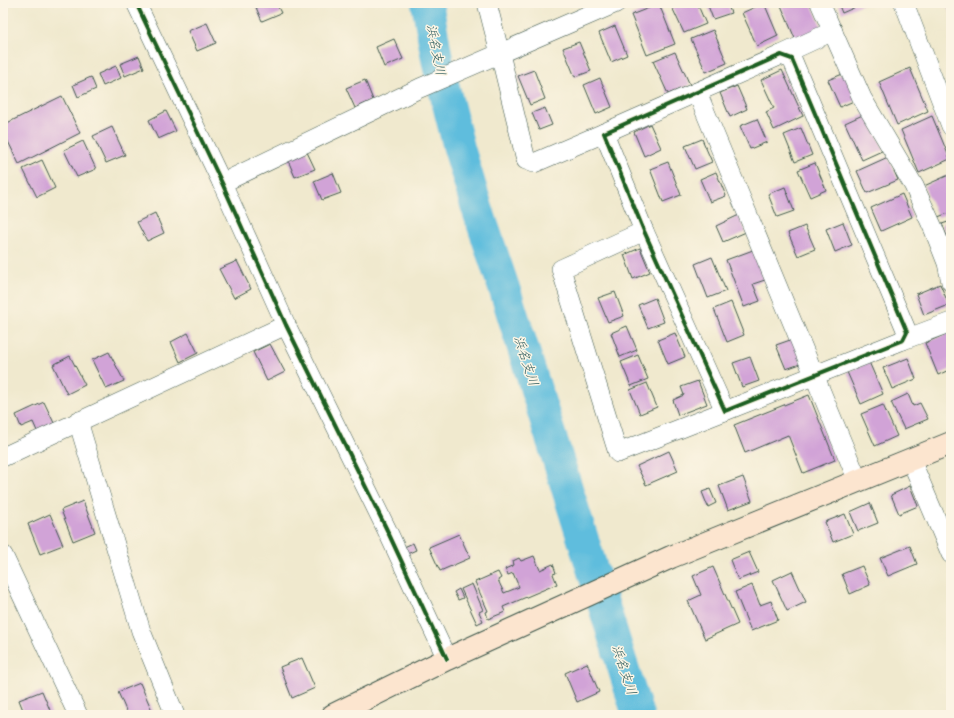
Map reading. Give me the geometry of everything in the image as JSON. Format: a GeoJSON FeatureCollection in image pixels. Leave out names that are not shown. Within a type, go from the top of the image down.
{"type":"FeatureCollection","features":[{"type":"Feature","properties":{"kind":"street"},"geometry":{"type":"LineString","coordinates":[[136,3],[222,183],[286,325],[386,528],[447,659]]}},
{"type":"Feature","properties":{"kind":"street"},"geometry":{"type":"LineString","coordinates":[[487,3],[526,160],[534,163],[781,55],[832,31]]}},
{"type":"Feature","properties":{"kind":"street"},"geometry":{"type":"LineString","coordinates":[[222,183],[420,88],[616,3]]}},
{"type":"Feature","properties":{"kind":"street"},"geometry":{"type":"LineString","coordinates":[[820,3],[862,98],[914,186],[947,263],[951,282]]}},
{"type":"Feature","properties":{"kind":"street"},"geometry":{"type":"LineString","coordinates":[[904,3],[951,126]]}},
{"type":"Feature","properties":{"kind":"street"},"geometry":{"type":"LineString","coordinates":[[781,55],[792,59],[908,332],[903,340]]}},
{"type":"Feature","properties":{"kind":"street"},"geometry":{"type":"LineString","coordinates":[[697,92],[858,482]]}},
{"type":"Feature","properties":{"kind":"street"},"geometry":{"type":"LineString","coordinates":[[604,133],[644,231],[725,411]]}},
{"type":"Feature","properties":{"kind":"street"},"geometry":{"type":"LineString","coordinates":[[644,231],[561,269],[618,453],[951,322]]}},
{"type":"Feature","properties":{"kind":"street"},"geometry":{"type":"LineString","coordinates":[[3,457],[286,325]]}},
{"type":"Feature","properties":{"kind":"street"},"geometry":{"type":"LineString","coordinates":[[78,421],[141,631],[176,715]]}},
{"type":"Feature","properties":{"kind":"street"},"geometry":{"type":"LineString","coordinates":[[333,715],[447,659],[618,582],[671,556],[858,482],[951,443]]}},
{"type":"Feature","properties":{"kind":"street"},"geometry":{"type":"LineString","coordinates":[[911,460],[951,554]]}},
{"type":"Feature","properties":{"kind":"street"},"geometry":{"type":"LineString","coordinates":[[3,555],[78,715]]}},
{"type":"Feature","properties":{"kind":"building"},"geometry":{"type":"Polygon","coordinates":[[[254,3],[276,3],[281,13],[262,21],[254,3]]]}},
{"type":"Feature","properties":{"kind":"building"},"geometry":{"type":"Polygon","coordinates":[[[670,3],[697,3],[706,24],[684,33],[670,3]]]}},
{"type":"Feature","properties":{"kind":"building"},"geometry":{"type":"Polygon","coordinates":[[[707,3],[727,3],[731,13],[713,19],[707,3]]]}},
{"type":"Feature","properties":{"kind":"building"},"geometry":{"type":"Polygon","coordinates":[[[764,3],[778,36],[757,46],[742,13],[764,3]]]}},
{"type":"Feature","properties":{"kind":"building"},"geometry":{"type":"Polygon","coordinates":[[[780,3],[811,3],[823,30],[796,41],[780,3]]]}},
{"type":"Feature","properties":{"kind":"building"},"geometry":{"type":"Polygon","coordinates":[[[838,3],[865,3],[842,13],[838,3]]]}},
{"type":"Feature","properties":{"kind":"building"},"geometry":{"type":"Polygon","coordinates":[[[946,3],[951,3],[951,13],[950,13],[946,3]]]}},
{"type":"Feature","properties":{"kind":"building"},"geometry":{"type":"Polygon","coordinates":[[[659,4],[675,44],[647,55],[631,15],[659,4]]]}},
{"type":"Feature","properties":{"kind":"building"},"geometry":{"type":"Polygon","coordinates":[[[207,23],[216,43],[197,51],[188,31],[207,23]]]}},
{"type":"Feature","properties":{"kind":"building"},"geometry":{"type":"Polygon","coordinates":[[[615,26],[627,55],[611,62],[599,33],[615,26]]]}},
{"type":"Feature","properties":{"kind":"building"},"geometry":{"type":"Polygon","coordinates":[[[713,30],[727,63],[706,72],[691,39],[713,30]]]}},
{"type":"Feature","properties":{"kind":"building"},"geometry":{"type":"Polygon","coordinates":[[[394,39],[403,59],[384,67],[376,47],[394,39]]]}},
{"type":"Feature","properties":{"kind":"building"},"geometry":{"type":"Polygon","coordinates":[[[579,42],[591,71],[575,77],[563,48],[579,42]]]}},
{"type":"Feature","properties":{"kind":"building"},"geometry":{"type":"Polygon","coordinates":[[[675,52],[690,85],[668,94],[653,61],[675,52]]]}},
{"type":"Feature","properties":{"kind":"building"},"geometry":{"type":"Polygon","coordinates":[[[139,56],[144,68],[125,76],[120,64],[139,56]]]}},
{"type":"Feature","properties":{"kind":"building"},"geometry":{"type":"Polygon","coordinates":[[[116,66],[121,78],[103,86],[98,74],[116,66]]]}},
{"type":"Feature","properties":{"kind":"building"},"geometry":{"type":"Polygon","coordinates":[[[910,68],[928,111],[897,125],[879,82],[910,68]]]}},
{"type":"Feature","properties":{"kind":"building"},"geometry":{"type":"Polygon","coordinates":[[[534,70],[545,99],[530,105],[518,76],[534,70]]]}},
{"type":"Feature","properties":{"kind":"building"},"geometry":{"type":"Polygon","coordinates":[[[782,70],[803,116],[774,130],[766,112],[774,108],[761,80],[782,70]]]}},
{"type":"Feature","properties":{"kind":"building"},"geometry":{"type":"Polygon","coordinates":[[[845,73],[856,100],[840,107],[828,80],[845,73]]]}},
{"type":"Feature","properties":{"kind":"building"},"geometry":{"type":"Polygon","coordinates":[[[91,77],[96,89],[78,97],[73,85],[91,77]]]}},
{"type":"Feature","properties":{"kind":"building"},"geometry":{"type":"Polygon","coordinates":[[[600,78],[612,107],[596,114],[584,85],[600,78]]]}},
{"type":"Feature","properties":{"kind":"building"},"geometry":{"type":"Polygon","coordinates":[[[365,80],[373,100],[355,108],[346,88],[365,80]]]}},
{"type":"Feature","properties":{"kind":"building"},"geometry":{"type":"Polygon","coordinates":[[[737,86],[747,109],[730,117],[720,93],[737,86]]]}},
{"type":"Feature","properties":{"kind":"building"},"geometry":{"type":"Polygon","coordinates":[[[62,96],[80,133],[19,164],[3,131],[3,125],[62,96]]]}},
{"type":"Feature","properties":{"kind":"building"},"geometry":{"type":"Polygon","coordinates":[[[545,108],[552,125],[539,130],[532,113],[545,108]]]}},
{"type":"Feature","properties":{"kind":"building"},"geometry":{"type":"Polygon","coordinates":[[[166,111],[176,131],[158,139],[149,120],[166,111]]]}},
{"type":"Feature","properties":{"kind":"building"},"geometry":{"type":"Polygon","coordinates":[[[867,113],[884,150],[862,160],[845,123],[867,113]]]}},
{"type":"Feature","properties":{"kind":"building"},"geometry":{"type":"Polygon","coordinates":[[[932,116],[950,159],[919,173],[901,130],[932,116]]]}},
{"type":"Feature","properties":{"kind":"building"},"geometry":{"type":"Polygon","coordinates":[[[757,119],[767,142],[750,149],[740,126],[757,119]]]}},
{"type":"Feature","properties":{"kind":"building"},"geometry":{"type":"Polygon","coordinates":[[[650,124],[661,148],[644,156],[634,132],[650,124]]]}},
{"type":"Feature","properties":{"kind":"building"},"geometry":{"type":"Polygon","coordinates":[[[112,127],[125,155],[106,163],[93,136],[112,127]]]}},
{"type":"Feature","properties":{"kind":"building"},"geometry":{"type":"Polygon","coordinates":[[[801,128],[812,155],[795,162],[784,135],[801,128]]]}},
{"type":"Feature","properties":{"kind":"building"},"geometry":{"type":"Polygon","coordinates":[[[702,139],[712,162],[695,169],[685,146],[702,139]]]}},
{"type":"Feature","properties":{"kind":"building"},"geometry":{"type":"Polygon","coordinates":[[[83,141],[96,169],[77,177],[64,150],[83,141]]]}},
{"type":"Feature","properties":{"kind":"building"},"geometry":{"type":"Polygon","coordinates":[[[306,150],[315,169],[295,177],[287,158],[306,150]]]}},
{"type":"Feature","properties":{"kind":"building"},"geometry":{"type":"Polygon","coordinates":[[[888,157],[898,180],[867,193],[857,171],[888,157]]]}},
{"type":"Feature","properties":{"kind":"building"},"geometry":{"type":"Polygon","coordinates":[[[42,160],[55,188],[37,197],[23,169],[42,160]]]}},
{"type":"Feature","properties":{"kind":"building"},"geometry":{"type":"Polygon","coordinates":[[[668,162],[681,195],[663,202],[650,169],[668,162]]]}},
{"type":"Feature","properties":{"kind":"building"},"geometry":{"type":"Polygon","coordinates":[[[815,163],[826,190],[810,197],[798,170],[815,163]]]}},
{"type":"Feature","properties":{"kind":"building"},"geometry":{"type":"Polygon","coordinates":[[[716,172],[726,196],[710,202],[700,179],[716,172]]]}},
{"type":"Feature","properties":{"kind":"building"},"geometry":{"type":"Polygon","coordinates":[[[333,173],[341,193],[322,200],[314,181],[333,173]]]}},
{"type":"Feature","properties":{"kind":"building"},"geometry":{"type":"Polygon","coordinates":[[[951,174],[951,212],[938,217],[924,186],[951,174]]]}},
{"type":"Feature","properties":{"kind":"building"},"geometry":{"type":"Polygon","coordinates":[[[785,187],[794,211],[777,217],[768,194],[785,187]]]}},
{"type":"Feature","properties":{"kind":"building"},"geometry":{"type":"Polygon","coordinates":[[[902,194],[912,217],[881,231],[871,208],[902,194]]]}},
{"type":"Feature","properties":{"kind":"building"},"geometry":{"type":"Polygon","coordinates":[[[155,213],[164,233],[147,241],[137,222],[155,213]]]}},
{"type":"Feature","properties":{"kind":"building"},"geometry":{"type":"Polygon","coordinates":[[[739,215],[746,232],[723,242],[716,226],[739,215]]]}},
{"type":"Feature","properties":{"kind":"building"},"geometry":{"type":"Polygon","coordinates":[[[951,221],[951,246],[942,224],[951,221]]]}},
{"type":"Feature","properties":{"kind":"building"},"geometry":{"type":"Polygon","coordinates":[[[843,222],[852,245],[835,252],[826,229],[843,222]]]}},
{"type":"Feature","properties":{"kind":"building"},"geometry":{"type":"Polygon","coordinates":[[[805,226],[815,249],[798,256],[788,233],[805,226]]]}},
{"type":"Feature","properties":{"kind":"building"},"geometry":{"type":"Polygon","coordinates":[[[640,248],[650,272],[633,279],[624,255],[640,248]]]}},
{"type":"Feature","properties":{"kind":"building"},"geometry":{"type":"Polygon","coordinates":[[[753,250],[765,280],[753,284],[760,301],[744,307],[726,260],[753,250]]]}},
{"type":"Feature","properties":{"kind":"building"},"geometry":{"type":"Polygon","coordinates":[[[712,257],[726,291],[708,298],[695,264],[712,257]]]}},
{"type":"Feature","properties":{"kind":"building"},"geometry":{"type":"Polygon","coordinates":[[[237,261],[251,289],[234,298],[219,269],[237,261]]]}},
{"type":"Feature","properties":{"kind":"building"},"geometry":{"type":"Polygon","coordinates":[[[940,284],[949,305],[924,315],[916,294],[940,284]]]}},
{"type":"Feature","properties":{"kind":"building"},"geometry":{"type":"Polygon","coordinates":[[[615,292],[624,316],[608,322],[598,298],[615,292]]]}},
{"type":"Feature","properties":{"kind":"building"},"geometry":{"type":"Polygon","coordinates":[[[655,298],[664,322],[648,328],[638,305],[655,298]]]}},
{"type":"Feature","properties":{"kind":"building"},"geometry":{"type":"Polygon","coordinates":[[[731,302],[744,335],[727,342],[714,309],[731,302]]]}},
{"type":"Feature","properties":{"kind":"building"},"geometry":{"type":"Polygon","coordinates":[[[627,326],[637,350],[620,357],[611,333],[627,326]]]}},
{"type":"Feature","properties":{"kind":"building"},"geometry":{"type":"Polygon","coordinates":[[[951,332],[951,369],[938,375],[925,343],[951,332]]]}},
{"type":"Feature","properties":{"kind":"building"},"geometry":{"type":"Polygon","coordinates":[[[188,333],[198,353],[180,362],[171,342],[188,333]]]}},
{"type":"Feature","properties":{"kind":"building"},"geometry":{"type":"Polygon","coordinates":[[[675,333],[685,357],[668,364],[658,340],[675,333]]]}},
{"type":"Feature","properties":{"kind":"building"},"geometry":{"type":"Polygon","coordinates":[[[793,339],[803,363],[786,369],[776,345],[793,339]]]}},
{"type":"Feature","properties":{"kind":"building"},"geometry":{"type":"Polygon","coordinates":[[[270,344],[285,372],[267,381],[253,352],[270,344]]]}},
{"type":"Feature","properties":{"kind":"building"},"geometry":{"type":"Polygon","coordinates":[[[109,352],[124,381],[106,389],[92,360],[109,352]]]}},
{"type":"Feature","properties":{"kind":"building"},"geometry":{"type":"Polygon","coordinates":[[[638,355],[648,379],[631,386],[621,362],[638,355]]]}},
{"type":"Feature","properties":{"kind":"building"},"geometry":{"type":"Polygon","coordinates":[[[70,356],[85,385],[67,394],[53,365],[70,356]]]}},
{"type":"Feature","properties":{"kind":"building"},"geometry":{"type":"Polygon","coordinates":[[[750,357],[759,381],[742,387],[733,363],[750,357]]]}},
{"type":"Feature","properties":{"kind":"building"},"geometry":{"type":"Polygon","coordinates":[[[908,358],[916,379],[892,389],[883,368],[908,358]]]}},
{"type":"Feature","properties":{"kind":"building"},"geometry":{"type":"Polygon","coordinates":[[[869,362],[883,394],[861,404],[847,372],[869,362]]]}},
{"type":"Feature","properties":{"kind":"building"},"geometry":{"type":"Polygon","coordinates":[[[698,381],[707,404],[678,415],[673,400],[684,395],[681,387],[698,381]]]}},
{"type":"Feature","properties":{"kind":"building"},"geometry":{"type":"Polygon","coordinates":[[[647,383],[657,407],[640,414],[630,390],[647,383]]]}},
{"type":"Feature","properties":{"kind":"building"},"geometry":{"type":"Polygon","coordinates":[[[908,394],[913,406],[920,403],[928,419],[904,429],[891,402],[908,394]]]}},
{"type":"Feature","properties":{"kind":"building"},"geometry":{"type":"Polygon","coordinates":[[[809,395],[835,460],[803,473],[788,435],[745,453],[734,425],[809,395]]]}},
{"type":"Feature","properties":{"kind":"building"},"geometry":{"type":"Polygon","coordinates":[[[44,402],[54,423],[37,431],[33,422],[21,427],[16,415],[44,402]]]}},
{"type":"Feature","properties":{"kind":"building"},"geometry":{"type":"Polygon","coordinates":[[[883,405],[897,436],[875,446],[861,414],[883,405]]]}},
{"type":"Feature","properties":{"kind":"building"},"geometry":{"type":"Polygon","coordinates":[[[669,451],[678,471],[646,485],[637,466],[669,451]]]}},
{"type":"Feature","properties":{"kind":"building"},"geometry":{"type":"Polygon","coordinates":[[[743,477],[752,501],[728,510],[719,486],[743,477]]]}},
{"type":"Feature","properties":{"kind":"building"},"geometry":{"type":"Polygon","coordinates":[[[910,486],[918,506],[899,514],[891,495],[910,486]]]}},
{"type":"Feature","properties":{"kind":"building"},"geometry":{"type":"Polygon","coordinates":[[[710,489],[716,503],[708,507],[702,492],[710,489]]]}},
{"type":"Feature","properties":{"kind":"building"},"geometry":{"type":"Polygon","coordinates":[[[83,501],[95,532],[73,541],[61,510],[83,501]]]}},
{"type":"Feature","properties":{"kind":"building"},"geometry":{"type":"Polygon","coordinates":[[[870,503],[878,523],[858,531],[850,512],[870,503]]]}},
{"type":"Feature","properties":{"kind":"building"},"geometry":{"type":"Polygon","coordinates":[[[50,514],[63,545],[40,554],[28,524],[50,514]]]}},
{"type":"Feature","properties":{"kind":"building"},"geometry":{"type":"Polygon","coordinates":[[[845,514],[853,534],[833,542],[825,522],[845,514]]]}},
{"type":"Feature","properties":{"kind":"building"},"geometry":{"type":"Polygon","coordinates":[[[459,534],[470,558],[440,571],[429,547],[459,534]]]}},
{"type":"Feature","properties":{"kind":"building"},"geometry":{"type":"Polygon","coordinates":[[[413,543],[416,550],[407,554],[404,547],[413,543]]]}},
{"type":"Feature","properties":{"kind":"building"},"geometry":{"type":"Polygon","coordinates":[[[910,546],[917,564],[888,576],[880,558],[910,546]]]}},
{"type":"Feature","properties":{"kind":"building"},"geometry":{"type":"Polygon","coordinates":[[[749,552],[758,572],[738,580],[730,560],[749,552]]]}},
{"type":"Feature","properties":{"kind":"building"},"geometry":{"type":"Polygon","coordinates":[[[534,556],[540,570],[553,564],[556,573],[553,574],[557,584],[503,607],[505,612],[488,619],[486,612],[488,611],[475,582],[498,572],[501,578],[498,580],[504,593],[519,587],[513,573],[508,575],[505,569],[514,565],[513,561],[519,558],[521,561],[534,556]]]}},
{"type":"Feature","properties":{"kind":"building"},"geometry":{"type":"Polygon","coordinates":[[[862,566],[870,585],[850,594],[842,574],[862,566]]]}},
{"type":"Feature","properties":{"kind":"building"},"geometry":{"type":"Polygon","coordinates":[[[713,567],[738,624],[705,639],[688,601],[701,595],[693,576],[713,567]]]}},
{"type":"Feature","properties":{"kind":"building"},"geometry":{"type":"Polygon","coordinates":[[[792,571],[806,602],[787,611],[773,580],[792,571]]]}},
{"type":"Feature","properties":{"kind":"building"},"geometry":{"type":"Polygon","coordinates":[[[472,584],[483,610],[479,612],[483,621],[477,624],[461,589],[472,584]]]}},
{"type":"Feature","properties":{"kind":"building"},"geometry":{"type":"Polygon","coordinates":[[[752,585],[760,605],[771,601],[778,620],[751,631],[735,592],[752,585]]]}},
{"type":"Feature","properties":{"kind":"building"},"geometry":{"type":"Polygon","coordinates":[[[459,589],[463,598],[458,600],[454,592],[459,589]]]}},
{"type":"Feature","properties":{"kind":"building"},"geometry":{"type":"Polygon","coordinates":[[[302,658],[315,688],[292,698],[280,667],[302,658]]]}},
{"type":"Feature","properties":{"kind":"building"},"geometry":{"type":"Polygon","coordinates":[[[587,663],[599,692],[577,702],[565,673],[587,663]]]}},
{"type":"Feature","properties":{"kind":"building"},"geometry":{"type":"Polygon","coordinates":[[[140,683],[153,713],[149,715],[128,715],[118,692],[140,683]]]}},
{"type":"Feature","properties":{"kind":"building"},"geometry":{"type":"Polygon","coordinates":[[[42,691],[52,715],[25,715],[19,700],[42,691]]]}},
{"type":"Feature","properties":{"kind":"waterway","name":"浜名支川"},"geometry":{"type":"LineString","coordinates":[[427,3],[438,64],[459,148],[638,715]]}},
{"type":"Feature","properties":{"kind":"cycle path"},"geometry":{"type":"LineString","coordinates":[[136,3],[222,183],[286,325],[386,528],[447,659]]}},
{"type":"Feature","properties":{"kind":"cycle path"},"geometry":{"type":"LineString","coordinates":[[781,55],[792,59],[907,332],[903,340],[725,411],[644,231],[604,133],[781,55]]}}]}
